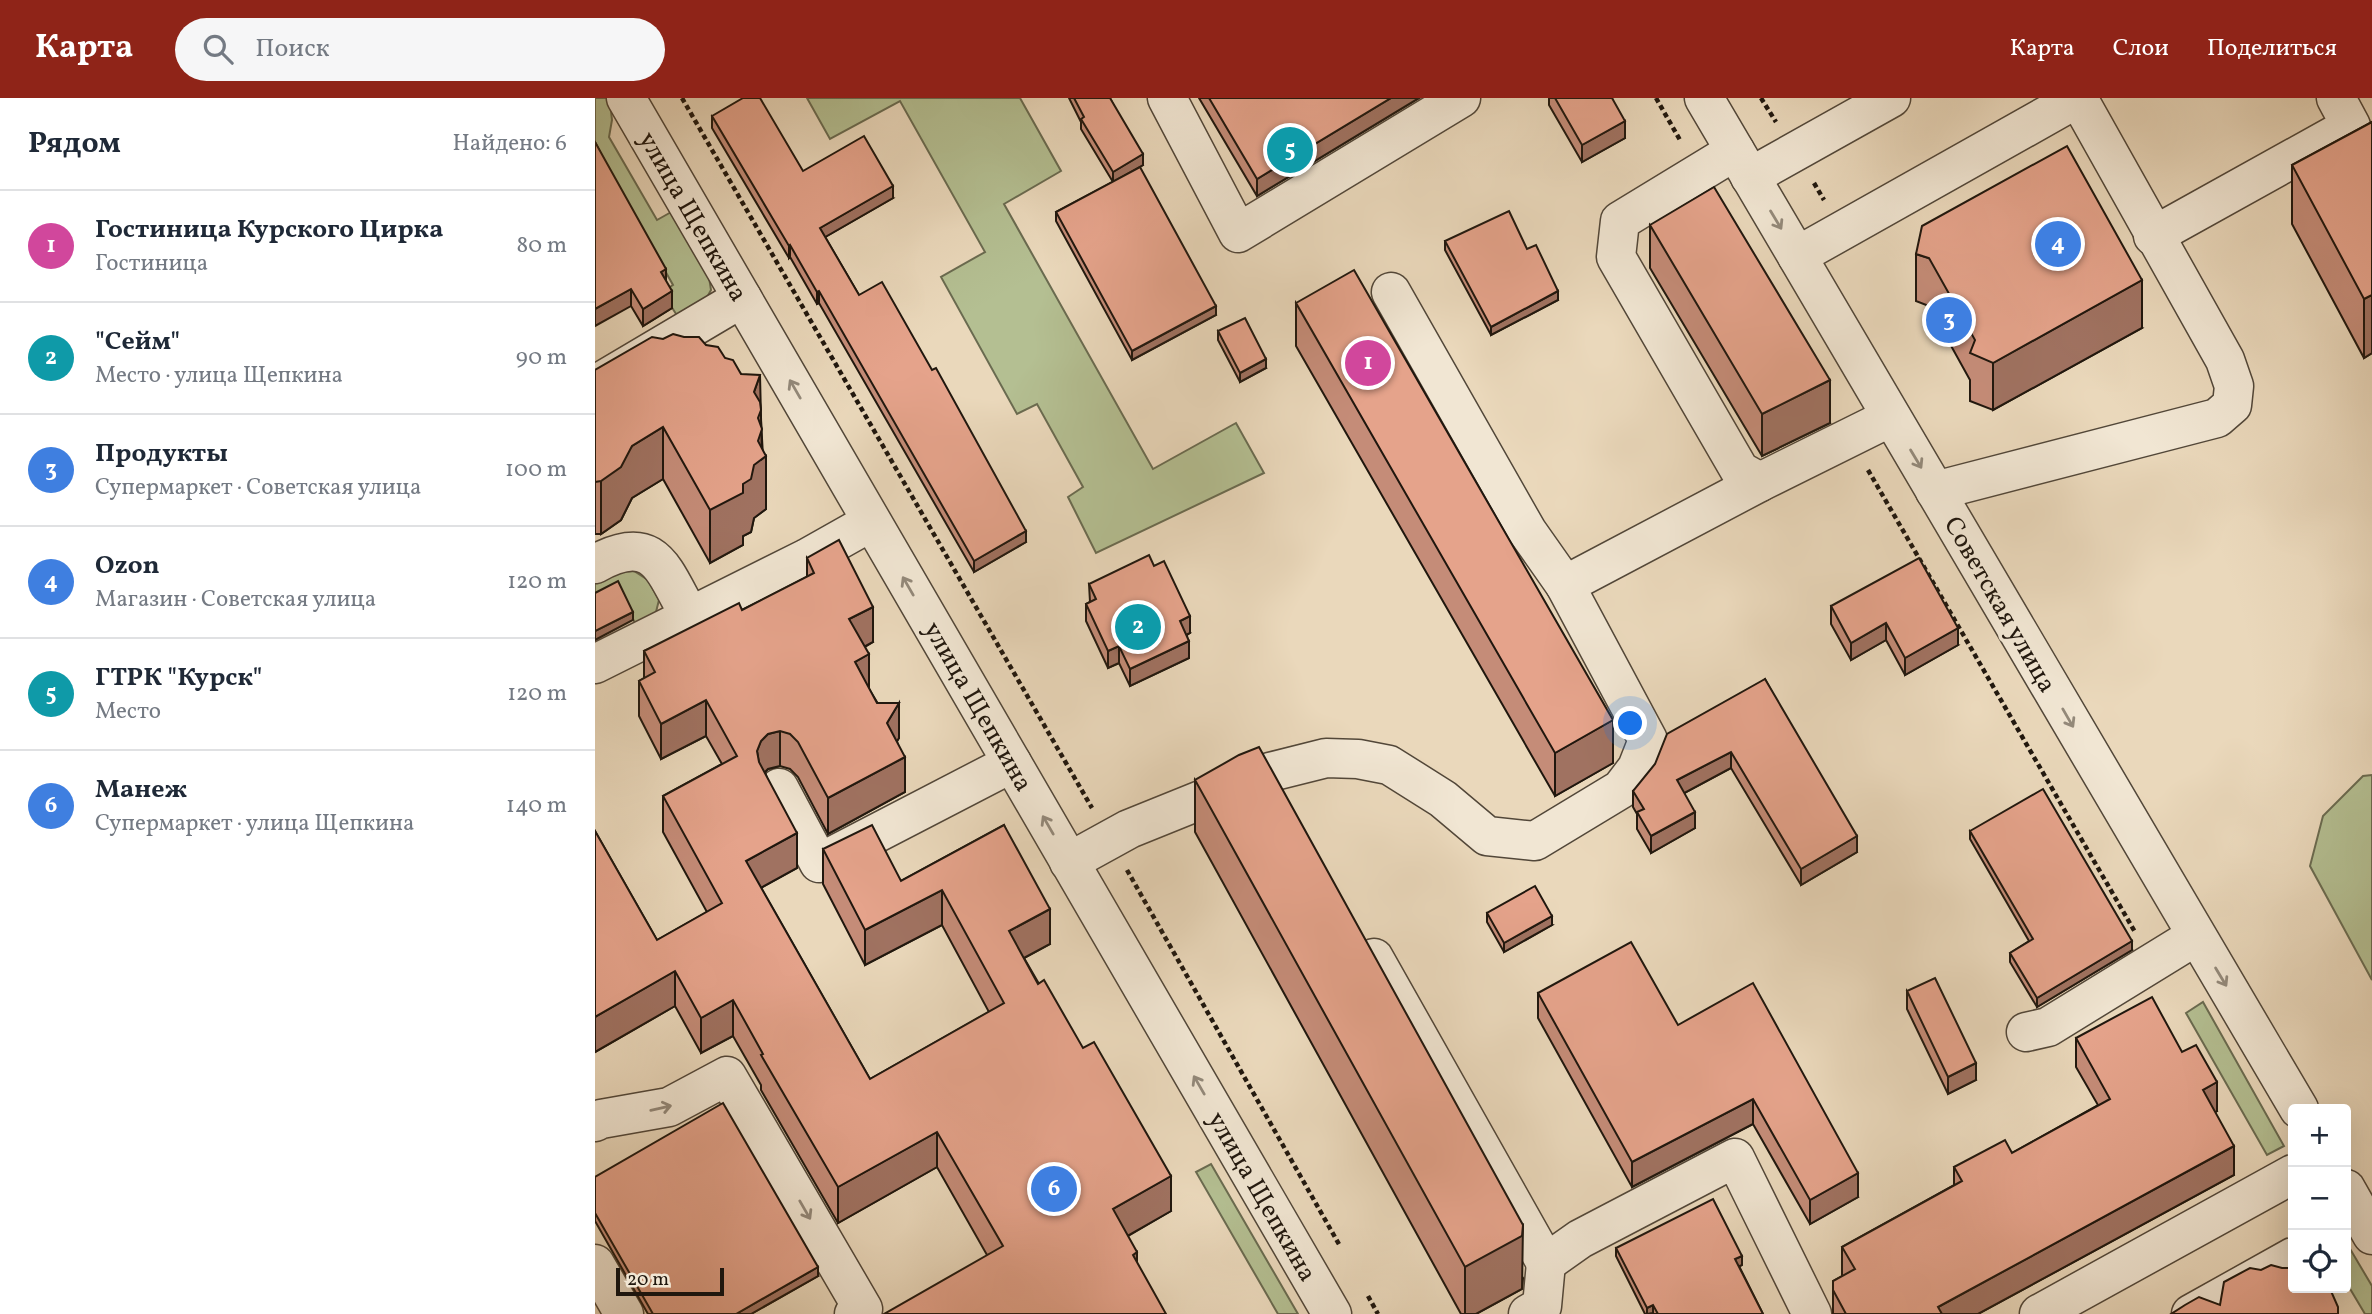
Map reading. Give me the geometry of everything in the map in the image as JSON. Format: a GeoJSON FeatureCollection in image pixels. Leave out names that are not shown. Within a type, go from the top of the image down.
{"type":"FeatureCollection","features":[{"type":"Feature","properties":{"kind":"street","name":"улица Щепкина"},"geometry":{"type":"LineString","coordinates":[[626,98],[1332,1314]]}},
{"type":"Feature","properties":{"kind":"street"},"geometry":{"type":"LineString","coordinates":[[1167,98],[1238,233],[1461,98]]}},
{"type":"Feature","properties":{"kind":"street","name":"Советская улица"},"geometry":{"type":"LineString","coordinates":[[1703,98],[2296,1104]]}},
{"type":"Feature","properties":{"kind":"street"},"geometry":{"type":"LineString","coordinates":[[1760,482],[1740,471],[1616,257],[1620,221],[1699,173],[1743,164],[1891,98]]}},
{"type":"Feature","properties":{"kind":"street"},"geometry":{"type":"LineString","coordinates":[[1797,256],[2078,98],[2153,236],[2225,359],[2234,386],[2232,405],[2217,418],[1935,491]]}},
{"type":"Feature","properties":{"kind":"street"},"geometry":{"type":"LineString","coordinates":[[2153,236],[2351,126],[2336,98]]}},
{"type":"Feature","properties":{"kind":"street"},"geometry":{"type":"LineString","coordinates":[[1069,862],[1109,838],[1270,772],[1327,758],[1358,759],[1389,765],[1443,799],[1487,836],[1535,841],[1621,789],[1637,768],[1649,740],[1565,585],[1527,531],[1391,292]]}},
{"type":"Feature","properties":{"kind":"street"},"geometry":{"type":"LineString","coordinates":[[595,386],[742,298]]}},
{"type":"Feature","properties":{"kind":"street"},"geometry":{"type":"LineString","coordinates":[[1565,585],[1760,482],[1891,417]]}},
{"type":"Feature","properties":{"kind":"street"},"geometry":{"type":"LineString","coordinates":[[595,664],[807,558],[871,522]]}},
{"type":"Feature","properties":{"kind":"street"},"geometry":{"type":"LineString","coordinates":[[595,564],[611,555],[637,550],[658,560],[689,615]]}},
{"type":"Feature","properties":{"kind":"street"},"geometry":{"type":"LineString","coordinates":[[779,788],[819,863],[1012,763]]}},
{"type":"Feature","properties":{"kind":"street"},"geometry":{"type":"LineString","coordinates":[[1270,772],[1290,808]]}},
{"type":"Feature","properties":{"kind":"street"},"geometry":{"type":"LineString","coordinates":[[1357,928],[1546,1263],[1542,1306],[1528,1314]]}},
{"type":"Feature","properties":{"kind":"street"},"geometry":{"type":"LineString","coordinates":[[2026,1032],[2049,1027],[2196,936]]}},
{"type":"Feature","properties":{"kind":"street"},"geometry":{"type":"LineString","coordinates":[[595,1122],[670,1107],[727,1076],[863,1309],[854,1314]]}},
{"type":"Feature","properties":{"kind":"street"},"geometry":{"type":"LineString","coordinates":[[1546,1263],[1580,1239],[1735,1158],[1812,1314]]}},
{"type":"Feature","properties":{"kind":"street"},"geometry":{"type":"LineString","coordinates":[[2039,1314],[2288,1177]]}},
{"type":"Feature","properties":{"kind":"street"},"geometry":{"type":"LineString","coordinates":[[2191,1314],[2288,1260]]}},
{"type":"Feature","properties":{"kind":"street"},"geometry":{"type":"LineString","coordinates":[[595,1264],[624,1314]]}},
{"type":"Feature","properties":{"kind":"path"},"geometry":{"type":"LineString","coordinates":[[682,98],[1109,838],[1345,1255]]}},
{"type":"Feature","properties":{"kind":"path"},"geometry":{"type":"LineString","coordinates":[[1656,98],[1699,173]]}},
{"type":"Feature","properties":{"kind":"path"},"geometry":{"type":"LineString","coordinates":[[1850,437],[2153,963]]}},
{"type":"Feature","properties":{"kind":"path"},"geometry":{"type":"LineString","coordinates":[[1365,1290],[1378,1314]]}},
{"type":"Feature","properties":{"kind":"green space"},"geometry":{"type":"Polygon","coordinates":[[[595,98],[607,98],[610,103],[612,120],[609,137],[657,220],[673,211],[709,277],[711,290],[705,301],[678,317],[662,292],[673,285],[595,146],[595,98]]]}},
{"type":"Feature","properties":{"kind":"green space"},"geometry":{"type":"Polygon","coordinates":[[[807,98],[1020,98],[1061,171],[1004,204],[1153,469],[1236,423],[1264,473],[1096,553],[1068,497],[1083,487],[1037,404],[1017,414],[941,277],[985,252],[900,101],[830,139],[807,98]]]}},
{"type":"Feature","properties":{"kind":"green space"},"geometry":{"type":"Polygon","coordinates":[[[634,571],[648,580],[659,600],[655,616],[635,623],[618,590],[595,601],[595,583],[614,573],[634,571]]]}},
{"type":"Feature","properties":{"kind":"green space"},"geometry":{"type":"Polygon","coordinates":[[[2372,775],[2372,980],[2310,866],[2323,816],[2363,776],[2372,775]]]}},
{"type":"Feature","properties":{"kind":"green space"},"geometry":{"type":"Polygon","coordinates":[[[2203,1002],[2284,1146],[2267,1155],[2186,1013],[2203,1002]]]}},
{"type":"Feature","properties":{"kind":"green space"},"geometry":{"type":"Polygon","coordinates":[[[1211,1164],[1298,1314],[1278,1314],[1196,1172],[1211,1164]]]}},
{"type":"Feature","properties":{"kind":"green space"},"geometry":{"type":"Polygon","coordinates":[[[2351,1250],[2372,1286],[2372,1314],[2365,1314],[2351,1290],[2351,1250]]]}},
{"type":"Feature","properties":{"kind":"building"},"geometry":{"type":"Polygon","coordinates":[[[743,98],[760,98],[803,171],[864,136],[893,186],[820,228],[859,295],[882,282],[932,370],[936,368],[1026,531],[974,561],[819,291],[817,292],[712,116],[743,98]]]}},
{"type":"Feature","properties":{"kind":"building"},"geometry":{"type":"Polygon","coordinates":[[[1074,98],[1110,98],[1143,154],[1113,172],[1081,119],[1084,117],[1074,98]]]}},
{"type":"Feature","properties":{"kind":"building"},"geometry":{"type":"Polygon","coordinates":[[[1209,98],[1391,98],[1257,179],[1209,98]]]}},
{"type":"Feature","properties":{"kind":"building"},"geometry":{"type":"Polygon","coordinates":[[[1555,98],[1612,98],[1625,121],[1582,145],[1555,98]]]}},
{"type":"Feature","properties":{"kind":"building"},"geometry":{"type":"Polygon","coordinates":[[[2372,122],[2372,295],[2364,299],[2292,165],[2372,122]]]}},
{"type":"Feature","properties":{"kind":"building"},"geometry":{"type":"Polygon","coordinates":[[[595,142],[666,269],[661,272],[672,291],[643,309],[631,289],[595,309],[595,142]]]}},
{"type":"Feature","properties":{"kind":"building"},"geometry":{"type":"Polygon","coordinates":[[[2067,146],[2142,280],[1993,363],[1970,353],[1975,340],[1929,258],[1916,254],[1922,226],[2067,146]]]}},
{"type":"Feature","properties":{"kind":"building"},"geometry":{"type":"Polygon","coordinates":[[[1140,167],[1216,306],[1132,351],[1056,212],[1140,167]]]}},
{"type":"Feature","properties":{"kind":"building"},"geometry":{"type":"Polygon","coordinates":[[[1714,187],[1830,380],[1762,414],[1650,225],[1714,187]]]}},
{"type":"Feature","properties":{"kind":"building"},"geometry":{"type":"Polygon","coordinates":[[[1509,211],[1527,249],[1536,245],[1558,291],[1491,327],[1445,241],[1509,211]]]}},
{"type":"Feature","properties":{"kind":"building"},"geometry":{"type":"Polygon","coordinates":[[[1354,270],[1613,720],[1555,753],[1296,303],[1354,270]]]}},
{"type":"Feature","properties":{"kind":"building"},"geometry":{"type":"Polygon","coordinates":[[[1245,318],[1266,359],[1240,373],[1218,331],[1245,318]]]}},
{"type":"Feature","properties":{"kind":"building"},"geometry":{"type":"Polygon","coordinates":[[[673,334],[699,337],[706,345],[718,347],[725,358],[733,360],[741,374],[760,375],[754,392],[761,410],[758,418],[762,429],[758,441],[766,456],[754,465],[751,479],[743,484],[743,493],[710,510],[663,427],[632,446],[621,467],[601,481],[595,482],[595,370],[652,337],[663,339],[673,334]]]}},
{"type":"Feature","properties":{"kind":"building"},"geometry":{"type":"Polygon","coordinates":[[[839,540],[873,607],[849,619],[869,654],[855,662],[877,703],[899,703],[887,723],[905,757],[828,798],[798,742],[790,734],[780,731],[768,734],[757,751],[759,762],[797,833],[746,861],[870,1079],[1004,1003],[942,890],[865,930],[823,849],[872,825],[901,881],[1004,825],[1050,909],[1009,931],[1038,984],[1044,980],[1083,1048],[1094,1042],[1171,1176],[1113,1209],[1137,1252],[1133,1255],[1166,1314],[884,1314],[1003,1246],[937,1132],[838,1187],[761,1055],[763,1054],[733,1000],[701,1018],[675,971],[595,1017],[595,831],[657,940],[722,903],[663,796],[737,756],[706,700],[661,724],[639,681],[655,672],[644,651],[739,603],[742,610],[814,573],[807,558],[839,540]]]}},
{"type":"Feature","properties":{"kind":"building"},"geometry":{"type":"Polygon","coordinates":[[[1149,555],[1154,566],[1164,561],[1190,616],[1180,621],[1189,641],[1130,669],[1119,646],[1108,651],[1086,604],[1096,599],[1089,584],[1149,555]]]}},
{"type":"Feature","properties":{"kind":"building"},"geometry":{"type":"Polygon","coordinates":[[[1919,558],[1958,628],[1905,658],[1886,623],[1851,643],[1831,606],[1919,558]]]}},
{"type":"Feature","properties":{"kind":"building"},"geometry":{"type":"Polygon","coordinates":[[[618,581],[633,612],[595,631],[595,593],[618,581]]]}},
{"type":"Feature","properties":{"kind":"building"},"geometry":{"type":"Polygon","coordinates":[[[1765,679],[1857,836],[1801,869],[1731,752],[1677,780],[1695,812],[1651,836],[1637,812],[1644,809],[1633,791],[1655,764],[1667,734],[1765,679]]]}},
{"type":"Feature","properties":{"kind":"building"},"geometry":{"type":"Polygon","coordinates":[[[1259,747],[1523,1225],[1522,1236],[1465,1267],[1195,780],[1259,747]]]}},
{"type":"Feature","properties":{"kind":"building"},"geometry":{"type":"Polygon","coordinates":[[[2043,789],[2132,941],[2037,998],[2010,953],[2033,939],[1970,831],[2043,789]]]}},
{"type":"Feature","properties":{"kind":"building"},"geometry":{"type":"Polygon","coordinates":[[[1535,886],[1552,916],[1504,943],[1487,913],[1535,886]]]}},
{"type":"Feature","properties":{"kind":"building"},"geometry":{"type":"Polygon","coordinates":[[[1631,942],[1678,1025],[1753,983],[1858,1173],[1810,1200],[1753,1099],[1632,1162],[1538,993],[1631,942]]]}},
{"type":"Feature","properties":{"kind":"building"},"geometry":{"type":"Polygon","coordinates":[[[1935,978],[1976,1063],[1948,1077],[1907,991],[1935,978]]]}},
{"type":"Feature","properties":{"kind":"building"},"geometry":{"type":"Polygon","coordinates":[[[2152,997],[2182,1052],[2196,1045],[2217,1082],[2203,1090],[2234,1146],[1938,1307],[1942,1314],[1846,1314],[1833,1290],[1833,1281],[1855,1269],[1842,1247],[1962,1181],[1954,1167],[2005,1140],[2012,1153],[2110,1099],[2076,1038],[2152,997]]]}},
{"type":"Feature","properties":{"kind":"building"},"geometry":{"type":"Polygon","coordinates":[[[723,1103],[818,1267],[736,1314],[653,1314],[595,1213],[595,1177],[723,1103]]]}},
{"type":"Feature","properties":{"kind":"building"},"geometry":{"type":"Polygon","coordinates":[[[1713,1199],[1742,1256],[1735,1259],[1763,1314],[1658,1314],[1653,1305],[1647,1308],[1616,1248],[1713,1199]]]}},
{"type":"Feature","properties":{"kind":"building"},"geometry":{"type":"Polygon","coordinates":[[[2271,1265],[2288,1268],[2288,1293],[2332,1293],[2338,1314],[2171,1314],[2199,1297],[2220,1305],[2224,1282],[2250,1268],[2261,1270],[2271,1265]]]}},
{"type":"Feature","properties":{"kind":"place","name":"ГТРК \"Курск\""},"geometry":{"type":"Point","coordinates":[1290,150]}},
{"type":"Feature","properties":{"kind":"place","name":"Ozon"},"geometry":{"type":"Point","coordinates":[2058,244]}},
{"type":"Feature","properties":{"kind":"place","name":"Продукты"},"geometry":{"type":"Point","coordinates":[1949,320]}},
{"type":"Feature","properties":{"kind":"place","name":"Гостиница Курского Цирка"},"geometry":{"type":"Point","coordinates":[1368,363]}},
{"type":"Feature","properties":{"kind":"place","name":"\"Сейм\""},"geometry":{"type":"Point","coordinates":[1138,627]}},
{"type":"Feature","properties":{"kind":"place","name":"Манеж"},"geometry":{"type":"Point","coordinates":[1054,1189]}}]}
